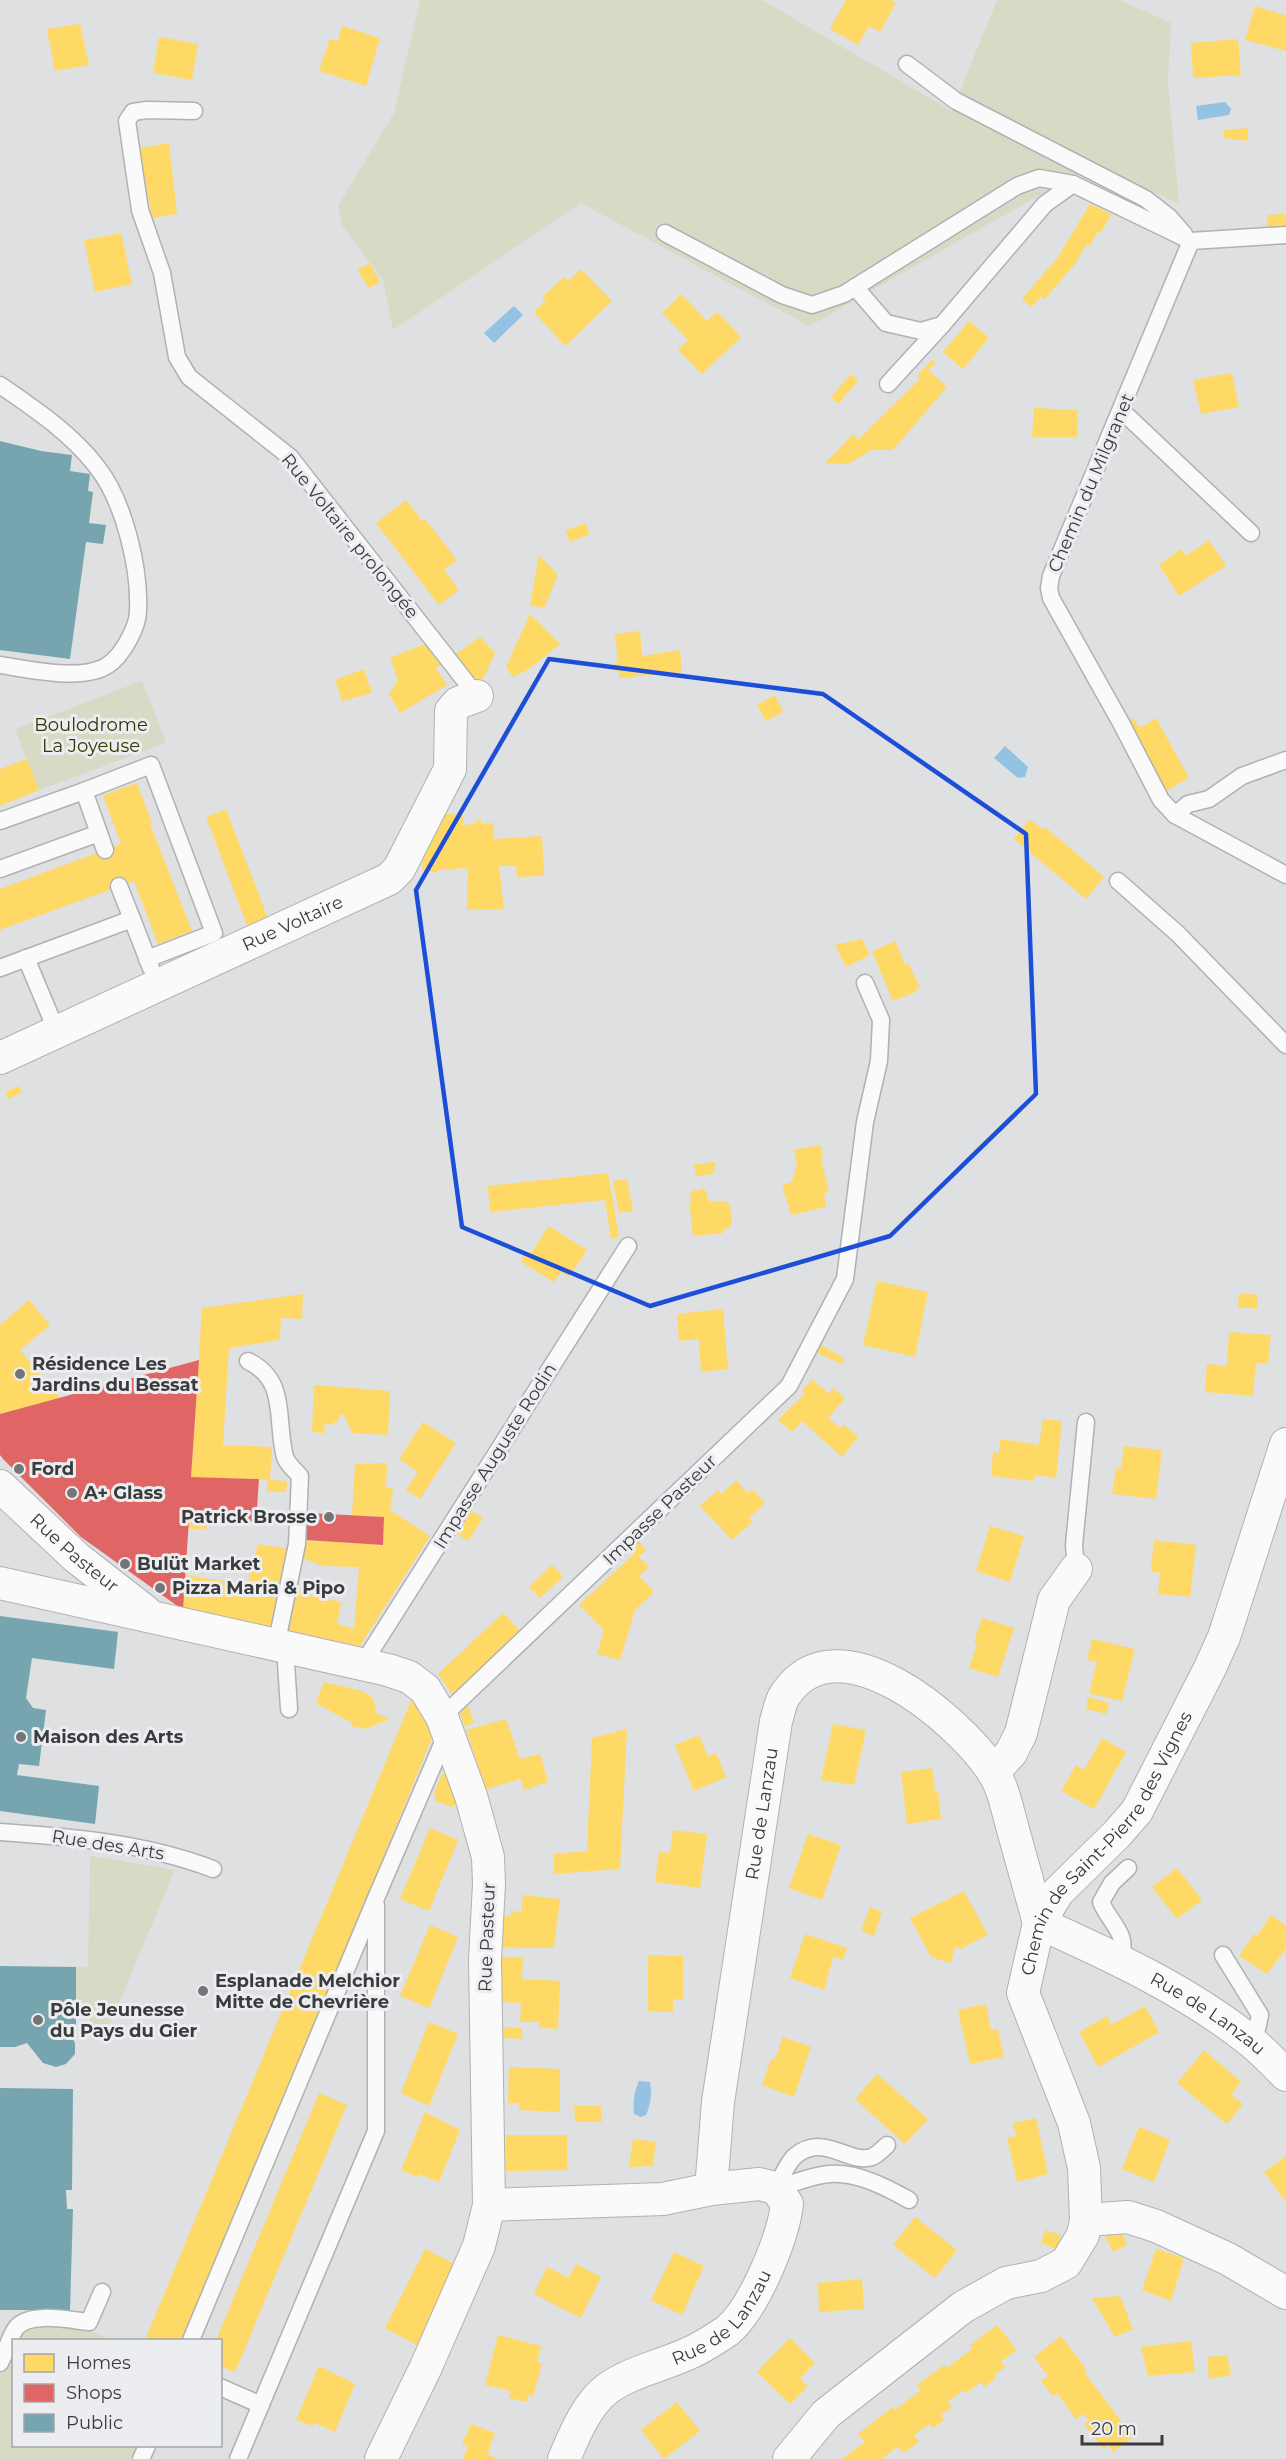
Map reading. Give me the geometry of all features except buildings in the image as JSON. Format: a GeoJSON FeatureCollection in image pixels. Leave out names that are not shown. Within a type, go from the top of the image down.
{"type":"FeatureCollection","features":[{"type":"Feature","properties":{"kind":"street","name":"Rue Voltaire"},"geometry":{"type":"LineString","coordinates":[[6,1051],[57,1032],[152,972],[389,879],[399,869],[450,769],[451,711],[458,703],[477,696]]}},
{"type":"Feature","properties":{"kind":"street","name":"Chemin de Saint-Pierre des Vignes"},"geometry":{"type":"LineString","coordinates":[[789,2459],[826,2414],[963,2307],[1006,2283],[1041,2276],[1066,2263],[1083,2235],[1086,2220],[1084,2168],[1074,2123],[1023,1994],[1039,1923],[1058,1892],[1137,1811],[1224,1637],[1286,1444]]}},
{"type":"Feature","properties":{"kind":"street","name":"Rue Pasteur"},"geometry":{"type":"LineString","coordinates":[[0,1486],[77,1558],[153,1617]]}},
{"type":"Feature","properties":{"kind":"street"},"geometry":{"type":"LineString","coordinates":[[993,1772],[1011,1753],[1022,1733],[1054,1600],[1076,1569]]}},
{"type":"Feature","properties":{"kind":"street","name":"Rue Pasteur"},"geometry":{"type":"LineString","coordinates":[[0,1583],[409,1677],[425,1689],[445,1724],[471,1796],[488,1857],[485,1959],[489,2205],[478,2246],[425,2369],[381,2459]]}},
{"type":"Feature","properties":{"kind":"street","name":"Rue de Lanzau"},"geometry":{"type":"LineString","coordinates":[[711,2189],[718,2102],[776,1721],[784,1696],[802,1677],[824,1667],[850,1666],[889,1679],[941,1715],[976,1750],[993,1772],[1004,1798],[1039,1923],[1120,1960],[1187,1997],[1250,2040],[1286,2075]]}},
{"type":"Feature","properties":{"kind":"street"},"geometry":{"type":"LineString","coordinates":[[489,2205],[663,2199],[711,2189],[759,2184],[776,2188]]}},
{"type":"Feature","properties":{"kind":"street","name":"Rue de Lanzau"},"geometry":{"type":"LineString","coordinates":[[564,2459],[580,2421],[606,2390],[646,2370],[689,2354],[728,2330],[755,2294],[784,2224],[787,2204],[776,2188]]}},
{"type":"Feature","properties":{"kind":"street"},"geometry":{"type":"LineString","coordinates":[[1086,2220],[1128,2217],[1156,2226],[1228,2259],[1286,2292]]}},
{"type":"Feature","properties":{"kind":"lane"},"geometry":{"type":"LineString","coordinates":[[907,64],[956,101],[1146,199],[1169,217],[1191,241]]}},
{"type":"Feature","properties":{"kind":"lane","name":"Rue Voltaire prolongée"},"geometry":{"type":"LineString","coordinates":[[194,111],[133,112],[126,122],[140,210],[162,273],[177,357],[181,367],[200,386],[290,457],[477,696]]}},
{"type":"Feature","properties":{"kind":"lane"},"geometry":{"type":"LineString","coordinates":[[665,233],[782,296],[812,305],[844,294],[1017,186],[1039,178],[1072,184],[1191,241],[1286,235]]}},
{"type":"Feature","properties":{"kind":"lane"},"geometry":{"type":"LineString","coordinates":[[888,384],[942,326],[1045,204],[1072,184]]}},
{"type":"Feature","properties":{"kind":"lane","name":"Chemin du Milgranet"},"geometry":{"type":"LineString","coordinates":[[1191,241],[1051,576],[1049,588],[1051,598],[1161,800],[1175,815],[1286,875]]}},
{"type":"Feature","properties":{"kind":"lane"},"geometry":{"type":"LineString","coordinates":[[855,287],[886,323],[921,331],[942,326]]}},
{"type":"Feature","properties":{"kind":"lane"},"geometry":{"type":"LineString","coordinates":[[0,385],[80,446],[99,470],[121,510],[134,567],[138,613],[123,652],[107,666],[86,672],[66,673],[0,665]]}},
{"type":"Feature","properties":{"kind":"lane"},"geometry":{"type":"LineString","coordinates":[[1121,410],[1251,533]]}},
{"type":"Feature","properties":{"kind":"lane"},"geometry":{"type":"LineString","coordinates":[[1175,815],[1188,804],[1209,798],[1242,776],[1286,760]]}},
{"type":"Feature","properties":{"kind":"lane"},"geometry":{"type":"LineString","coordinates":[[0,821],[151,765],[214,933],[152,972],[119,886]]}},
{"type":"Feature","properties":{"kind":"lane"},"geometry":{"type":"LineString","coordinates":[[84,791],[105,850]]}},
{"type":"Feature","properties":{"kind":"lane"},"geometry":{"type":"LineString","coordinates":[[0,869],[99,833]]}},
{"type":"Feature","properties":{"kind":"lane"},"geometry":{"type":"LineString","coordinates":[[1118,881],[1178,934],[1286,1045]]}},
{"type":"Feature","properties":{"kind":"lane"},"geometry":{"type":"LineString","coordinates":[[0,968],[132,920]]}},
{"type":"Feature","properties":{"kind":"lane"},"geometry":{"type":"LineString","coordinates":[[26,958],[57,1032]]}},
{"type":"Feature","properties":{"kind":"lane","name":"Impasse Pasteur"},"geometry":{"type":"LineString","coordinates":[[445,1724],[789,1386],[845,1279],[866,1122],[879,1061],[881,1020],[865,983]]}},
{"type":"Feature","properties":{"kind":"lane","name":"Impasse Auguste Rodin"},"geometry":{"type":"LineString","coordinates":[[362,1665],[627,1246]]}},
{"type":"Feature","properties":{"kind":"lane"},"geometry":{"type":"LineString","coordinates":[[248,1361],[262,1368],[272,1380],[277,1398],[285,1458],[300,1476],[297,1544],[280,1646],[289,1709]]}},
{"type":"Feature","properties":{"kind":"lane"},"geometry":{"type":"LineString","coordinates":[[1076,1569],[1074,1545],[1086,1422]]}},
{"type":"Feature","properties":{"kind":"lane"},"geometry":{"type":"LineString","coordinates":[[191,2339],[376,1898],[445,1724]]}},
{"type":"Feature","properties":{"kind":"lane","name":"Rue des Arts"},"geometry":{"type":"LineString","coordinates":[[0,1832],[90,1838],[172,1854],[213,1869]]}},
{"type":"Feature","properties":{"kind":"lane"},"geometry":{"type":"LineString","coordinates":[[1120,1960],[1124,1940],[1101,1902],[1112,1883],[1128,1868]]}},
{"type":"Feature","properties":{"kind":"lane"},"geometry":{"type":"LineString","coordinates":[[238,2459],[376,2131],[376,1898]]}},
{"type":"Feature","properties":{"kind":"lane"},"geometry":{"type":"LineString","coordinates":[[1223,1955],[1260,2014],[1257,2029],[1250,2040]]}},
{"type":"Feature","properties":{"kind":"lane"},"geometry":{"type":"LineString","coordinates":[[776,2188],[795,2157],[810,2148],[830,2148],[861,2157],[873,2156],[887,2145]]}},
{"type":"Feature","properties":{"kind":"lane"},"geometry":{"type":"LineString","coordinates":[[776,2188],[830,2174],[849,2175],[887,2187],[909,2200]]}},
{"type":"Feature","properties":{"kind":"lane"},"geometry":{"type":"LineString","coordinates":[[0,2363],[15,2329],[24,2321],[51,2317],[89,2322],[102,2292]]}},
{"type":"Feature","properties":{"kind":"lane"},"geometry":{"type":"LineString","coordinates":[[222,2388],[261,2405]]}},
{"type":"Feature","properties":{"kind":"highlighted area"},"geometry":{"type":"Polygon","coordinates":[[[549,659],[823,694],[1026,834],[1036,1094],[890,1236],[650,1306],[462,1227],[416,890],[549,659]]]}},
{"type":"Feature","properties":{"kind":"green space"},"geometry":{"type":"Polygon","coordinates":[[[420,0],[762,0],[952,111],[997,0],[1120,0],[1171,23],[1168,82],[1179,204],[1095,164],[809,326],[581,203],[393,330],[383,280],[342,225],[338,206],[394,113],[420,0]]]}},
{"type":"Feature","properties":{"kind":"green space","name":"Boulodrome La Joyeuse"},"geometry":{"type":"Polygon","coordinates":[[[142,681],[166,743],[39,790],[15,729],[142,681]]]}},
{"type":"Feature","properties":{"kind":"green space"},"geometry":{"type":"Polygon","coordinates":[[[90,1856],[175,1870],[103,2040],[90,2037],[90,2016],[76,2015],[76,1967],[88,1967],[90,1856]]]}},
{"type":"Feature","properties":{"kind":"green space"},"geometry":{"type":"Polygon","coordinates":[[[35,2325],[78,2326],[110,2339],[17,2339],[22,2332],[35,2325]]]}},
{"type":"Feature","properties":{"kind":"green space"},"geometry":{"type":"Polygon","coordinates":[[[6,2363],[12,2366],[12,2447],[136,2447],[130,2459],[0,2459],[0,2373],[6,2363]]]}},
{"type":"Feature","properties":{"kind":"water"},"geometry":{"type":"Polygon","coordinates":[[[1225,102],[1231,109],[1229,115],[1198,120],[1196,106],[1225,102]]]}},
{"type":"Feature","properties":{"kind":"water"},"geometry":{"type":"Polygon","coordinates":[[[514,306],[523,315],[494,343],[484,333],[514,306]]]}},
{"type":"Feature","properties":{"kind":"water"},"geometry":{"type":"Polygon","coordinates":[[[1005,746],[1028,767],[1025,777],[1018,778],[994,758],[1005,746]]]}},
{"type":"Feature","properties":{"kind":"water"},"geometry":{"type":"Polygon","coordinates":[[[639,2081],[650,2082],[651,2091],[648,2111],[641,2117],[634,2114],[635,2093],[639,2081]]]}},
{"type":"Feature","properties":{"kind":"place","name":"Résidence Les Jardins du Bessat"},"geometry":{"type":"Point","coordinates":[20,1374]}},
{"type":"Feature","properties":{"kind":"place","name":"Ford"},"geometry":{"type":"Point","coordinates":[19,1469]}},
{"type":"Feature","properties":{"kind":"place","name":"A+ Glass"},"geometry":{"type":"Point","coordinates":[72,1493]}},
{"type":"Feature","properties":{"kind":"place","name":"Patrick Brosse"},"geometry":{"type":"Point","coordinates":[329,1517]}},
{"type":"Feature","properties":{"kind":"place","name":"Bulüt Market"},"geometry":{"type":"Point","coordinates":[125,1564]}},
{"type":"Feature","properties":{"kind":"place","name":"Pizza Maria & Pipo"},"geometry":{"type":"Point","coordinates":[160,1588]}},
{"type":"Feature","properties":{"kind":"place","name":"Maison des Arts"},"geometry":{"type":"Point","coordinates":[21,1737]}},
{"type":"Feature","properties":{"kind":"place","name":"Esplanade Melchior Mitte de Chevrière"},"geometry":{"type":"Point","coordinates":[203,1991]}},
{"type":"Feature","properties":{"kind":"place","name":"Pôle Jeunesse du Pays du Gier"},"geometry":{"type":"Point","coordinates":[38,2020]}}]}
